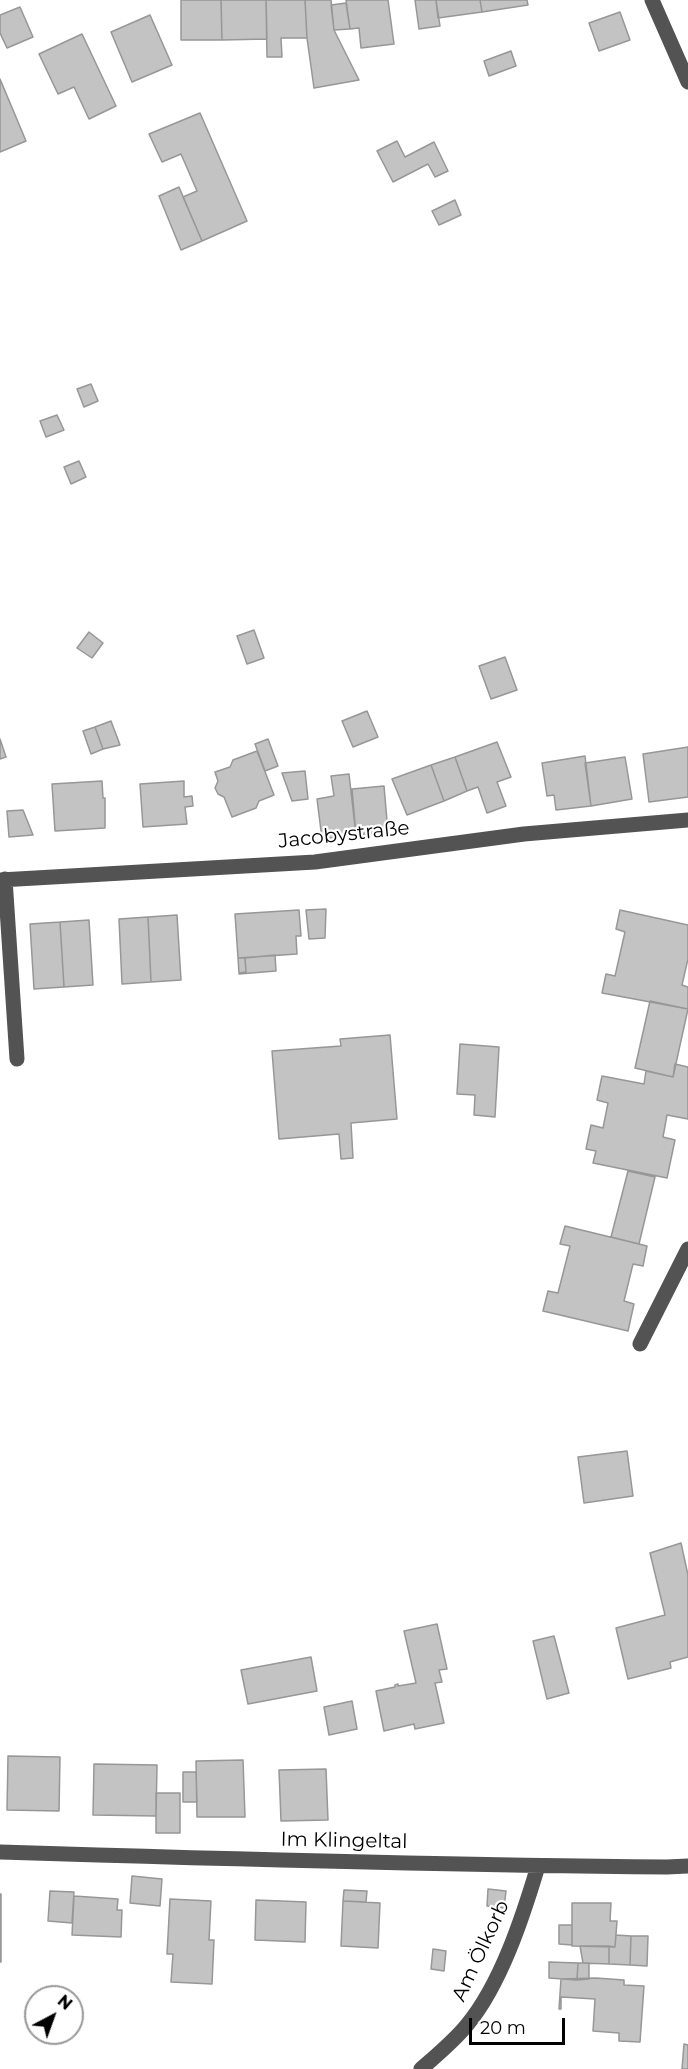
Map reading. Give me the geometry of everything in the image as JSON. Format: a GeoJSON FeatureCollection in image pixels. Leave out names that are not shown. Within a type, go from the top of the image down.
{"type":"FeatureCollection","features":[{"type":"Feature","properties":{"kind":"street"},"geometry":{"type":"LineString","coordinates":[[652,0],[688,82]]}},
{"type":"Feature","properties":{"kind":"street","name":"Jacobystraße"},"geometry":{"type":"LineString","coordinates":[[17,1059],[2,879],[315,862],[524,834],[688,820]]}},
{"type":"Feature","properties":{"kind":"street"},"geometry":{"type":"LineString","coordinates":[[640,1344],[688,1249]]}},
{"type":"Feature","properties":{"kind":"street","name":"Im Klingeltal"},"geometry":{"type":"LineString","coordinates":[[0,1852],[538,1866],[688,1866]]}},
{"type":"Feature","properties":{"kind":"street","name":"Am Ölkorb"},"geometry":{"type":"LineString","coordinates":[[421,2069],[467,2025],[485,2000],[525,1907],[538,1866]]}},
{"type":"Feature","properties":{"kind":"building"},"geometry":{"type":"Polygon","coordinates":[[[181,0],[221,0],[222,40],[181,40],[181,0]]]}},
{"type":"Feature","properties":{"kind":"building"},"geometry":{"type":"Polygon","coordinates":[[[221,0],[266,0],[267,39],[222,40],[221,0]]]}},
{"type":"Feature","properties":{"kind":"building"},"geometry":{"type":"Polygon","coordinates":[[[266,0],[305,0],[307,38],[281,38],[282,57],[267,57],[266,0]]]}},
{"type":"Feature","properties":{"kind":"building"},"geometry":{"type":"Polygon","coordinates":[[[305,0],[331,0],[334,30],[359,80],[314,88],[307,38],[305,0]]]}},
{"type":"Feature","properties":{"kind":"building"},"geometry":{"type":"Polygon","coordinates":[[[346,0],[388,0],[394,44],[361,48],[359,28],[350,29],[346,0]]]}},
{"type":"Feature","properties":{"kind":"building"},"geometry":{"type":"Polygon","coordinates":[[[415,0],[436,0],[440,26],[419,29],[415,0]]]}},
{"type":"Feature","properties":{"kind":"building"},"geometry":{"type":"Polygon","coordinates":[[[436,0],[480,0],[482,12],[438,18],[436,0]]]}},
{"type":"Feature","properties":{"kind":"building"},"geometry":{"type":"Polygon","coordinates":[[[480,0],[527,0],[528,5],[482,12],[480,0]]]}},
{"type":"Feature","properties":{"kind":"building"},"geometry":{"type":"Polygon","coordinates":[[[346,3],[350,29],[334,30],[331,5],[346,3]]]}},
{"type":"Feature","properties":{"kind":"building"},"geometry":{"type":"Polygon","coordinates":[[[20,7],[33,37],[7,48],[0,33],[0,15],[20,7]]]}},
{"type":"Feature","properties":{"kind":"building"},"geometry":{"type":"Polygon","coordinates":[[[620,12],[630,40],[599,51],[589,23],[620,12]]]}},
{"type":"Feature","properties":{"kind":"building"},"geometry":{"type":"Polygon","coordinates":[[[150,15],[172,65],[132,82],[111,32],[150,15]]]}},
{"type":"Feature","properties":{"kind":"building"},"geometry":{"type":"Polygon","coordinates":[[[82,34],[116,106],[89,119],[74,87],[58,94],[39,54],[82,34]]]}},
{"type":"Feature","properties":{"kind":"building"},"geometry":{"type":"Polygon","coordinates":[[[511,51],[516,66],[489,76],[484,61],[511,51]]]}},
{"type":"Feature","properties":{"kind":"building"},"geometry":{"type":"Polygon","coordinates":[[[0,79],[26,141],[0,152],[0,79]]]}},
{"type":"Feature","properties":{"kind":"building"},"geometry":{"type":"Polygon","coordinates":[[[200,113],[247,221],[202,241],[183,197],[197,191],[181,154],[162,162],[149,134],[200,113]]]}},
{"type":"Feature","properties":{"kind":"building"},"geometry":{"type":"Polygon","coordinates":[[[397,141],[405,157],[434,142],[448,171],[435,177],[428,164],[393,182],[377,151],[397,141]]]}},
{"type":"Feature","properties":{"kind":"building"},"geometry":{"type":"Polygon","coordinates":[[[179,187],[202,241],[181,250],[159,196],[179,187]]]}},
{"type":"Feature","properties":{"kind":"building"},"geometry":{"type":"Polygon","coordinates":[[[455,200],[461,215],[439,225],[432,211],[455,200]]]}},
{"type":"Feature","properties":{"kind":"building"},"geometry":{"type":"Polygon","coordinates":[[[91,384],[98,401],[84,407],[77,389],[91,384]]]}},
{"type":"Feature","properties":{"kind":"building"},"geometry":{"type":"Polygon","coordinates":[[[57,415],[64,430],[46,437],[40,421],[57,415]]]}},
{"type":"Feature","properties":{"kind":"building"},"geometry":{"type":"Polygon","coordinates":[[[79,461],[86,477],[71,484],[64,467],[79,461]]]}},
{"type":"Feature","properties":{"kind":"building"},"geometry":{"type":"Polygon","coordinates":[[[254,630],[264,658],[247,664],[237,636],[254,630]]]}},
{"type":"Feature","properties":{"kind":"building"},"geometry":{"type":"Polygon","coordinates":[[[89,632],[103,643],[92,658],[77,648],[89,632]]]}},
{"type":"Feature","properties":{"kind":"building"},"geometry":{"type":"Polygon","coordinates":[[[505,657],[517,690],[491,699],[479,666],[505,657]]]}},
{"type":"Feature","properties":{"kind":"building"},"geometry":{"type":"Polygon","coordinates":[[[367,711],[378,737],[353,747],[342,721],[367,711]]]}},
{"type":"Feature","properties":{"kind":"building"},"geometry":{"type":"Polygon","coordinates":[[[111,721],[120,745],[103,749],[95,727],[111,721]]]}},
{"type":"Feature","properties":{"kind":"building"},"geometry":{"type":"Polygon","coordinates":[[[95,727],[103,749],[91,754],[83,731],[95,727]]]}},
{"type":"Feature","properties":{"kind":"building"},"geometry":{"type":"Polygon","coordinates":[[[0,739],[6,757],[0,759],[0,739]]]}},
{"type":"Feature","properties":{"kind":"building"},"geometry":{"type":"Polygon","coordinates":[[[268,739],[278,766],[265,771],[255,744],[268,739]]]}},
{"type":"Feature","properties":{"kind":"building"},"geometry":{"type":"Polygon","coordinates":[[[497,742],[511,777],[497,782],[506,806],[487,813],[478,787],[467,791],[455,757],[497,742]]]}},
{"type":"Feature","properties":{"kind":"building"},"geometry":{"type":"Polygon","coordinates":[[[688,747],[688,797],[649,802],[643,754],[688,747]]]}},
{"type":"Feature","properties":{"kind":"building"},"geometry":{"type":"Polygon","coordinates":[[[257,751],[274,795],[259,801],[256,808],[232,817],[224,797],[218,794],[215,788],[218,781],[215,772],[230,767],[233,760],[257,751]]]}},
{"type":"Feature","properties":{"kind":"building"},"geometry":{"type":"Polygon","coordinates":[[[585,756],[591,806],[556,810],[554,795],[547,796],[542,763],[585,756]]]}},
{"type":"Feature","properties":{"kind":"building"},"geometry":{"type":"Polygon","coordinates":[[[455,757],[467,791],[444,801],[431,765],[455,757]]]}},
{"type":"Feature","properties":{"kind":"building"},"geometry":{"type":"Polygon","coordinates":[[[625,757],[632,799],[591,806],[585,763],[625,757]]]}},
{"type":"Feature","properties":{"kind":"building"},"geometry":{"type":"Polygon","coordinates":[[[431,765],[444,801],[407,815],[392,779],[431,765]]]}},
{"type":"Feature","properties":{"kind":"building"},"geometry":{"type":"Polygon","coordinates":[[[305,771],[308,799],[292,801],[282,773],[305,771]]]}},
{"type":"Feature","properties":{"kind":"building"},"geometry":{"type":"Polygon","coordinates":[[[349,774],[356,835],[322,839],[317,799],[334,796],[331,776],[349,774]]]}},
{"type":"Feature","properties":{"kind":"building"},"geometry":{"type":"Polygon","coordinates":[[[102,781],[103,798],[105,798],[105,828],[55,831],[52,784],[102,781]]]}},
{"type":"Feature","properties":{"kind":"building"},"geometry":{"type":"Polygon","coordinates":[[[184,781],[184,797],[192,796],[193,806],[185,807],[187,824],[143,827],[140,784],[184,781]]]}},
{"type":"Feature","properties":{"kind":"building"},"geometry":{"type":"Polygon","coordinates":[[[384,786],[388,832],[356,835],[352,789],[384,786]]]}},
{"type":"Feature","properties":{"kind":"building"},"geometry":{"type":"Polygon","coordinates":[[[23,810],[33,835],[9,837],[7,811],[23,810]]]}},
{"type":"Feature","properties":{"kind":"building"},"geometry":{"type":"Polygon","coordinates":[[[326,909],[325,938],[309,939],[306,910],[326,909]]]}},
{"type":"Feature","properties":{"kind":"building"},"geometry":{"type":"Polygon","coordinates":[[[299,910],[301,936],[296,936],[297,954],[238,958],[235,914],[299,910]]]}},
{"type":"Feature","properties":{"kind":"building"},"geometry":{"type":"Polygon","coordinates":[[[620,910],[688,925],[688,959],[682,985],[688,987],[688,1009],[602,993],[606,974],[615,976],[625,932],[616,929],[620,910]]]}},
{"type":"Feature","properties":{"kind":"building"},"geometry":{"type":"Polygon","coordinates":[[[177,915],[181,980],[151,982],[148,917],[177,915]]]}},
{"type":"Feature","properties":{"kind":"building"},"geometry":{"type":"Polygon","coordinates":[[[148,917],[151,982],[122,984],[119,919],[148,917]]]}},
{"type":"Feature","properties":{"kind":"building"},"geometry":{"type":"Polygon","coordinates":[[[89,920],[93,985],[64,987],[60,922],[89,920]]]}},
{"type":"Feature","properties":{"kind":"building"},"geometry":{"type":"Polygon","coordinates":[[[60,922],[64,987],[34,989],[30,924],[60,922]]]}},
{"type":"Feature","properties":{"kind":"building"},"geometry":{"type":"Polygon","coordinates":[[[275,955],[276,971],[239,974],[246,972],[245,958],[275,955]]]}},
{"type":"Feature","properties":{"kind":"building"},"geometry":{"type":"Polygon","coordinates":[[[238,958],[245,958],[246,972],[239,973],[238,958]]]}},
{"type":"Feature","properties":{"kind":"building"},"geometry":{"type":"Polygon","coordinates":[[[650,1001],[688,1009],[673,1077],[635,1068],[650,1001]]]}},
{"type":"Feature","properties":{"kind":"building"},"geometry":{"type":"Polygon","coordinates":[[[390,1035],[397,1119],[351,1123],[353,1158],[341,1159],[339,1134],[279,1139],[272,1051],[341,1046],[340,1039],[390,1035]]]}},
{"type":"Feature","properties":{"kind":"building"},"geometry":{"type":"Polygon","coordinates":[[[460,1044],[499,1047],[495,1117],[474,1115],[475,1095],[457,1094],[460,1044]]]}},
{"type":"Feature","properties":{"kind":"building"},"geometry":{"type":"Polygon","coordinates":[[[675,1064],[688,1067],[688,1119],[667,1115],[663,1137],[675,1140],[667,1178],[593,1163],[596,1151],[586,1149],[591,1125],[603,1128],[608,1103],[597,1100],[602,1076],[644,1084],[646,1071],[673,1077],[675,1064]]]}},
{"type":"Feature","properties":{"kind":"building"},"geometry":{"type":"Polygon","coordinates":[[[628,1171],[655,1177],[639,1244],[611,1237],[628,1171]]]}},
{"type":"Feature","properties":{"kind":"building"},"geometry":{"type":"Polygon","coordinates":[[[565,1226],[647,1246],[643,1266],[633,1264],[624,1301],[634,1304],[628,1331],[543,1311],[548,1291],[558,1293],[570,1246],[560,1244],[565,1226]]]}},
{"type":"Feature","properties":{"kind":"building"},"geometry":{"type":"Polygon","coordinates":[[[627,1451],[633,1496],[584,1503],[578,1457],[627,1451]]]}},
{"type":"Feature","properties":{"kind":"building"},"geometry":{"type":"Polygon","coordinates":[[[681,1543],[688,1575],[688,1657],[670,1662],[671,1668],[628,1679],[616,1628],[665,1615],[650,1553],[681,1543]]]}},
{"type":"Feature","properties":{"kind":"building"},"geometry":{"type":"Polygon","coordinates":[[[437,1624],[447,1669],[439,1670],[442,1682],[435,1683],[444,1723],[415,1729],[414,1724],[384,1731],[376,1691],[395,1687],[398,1684],[398,1686],[416,1683],[404,1631],[437,1624]]]}},
{"type":"Feature","properties":{"kind":"building"},"geometry":{"type":"Polygon","coordinates":[[[554,1636],[569,1693],[547,1699],[533,1641],[554,1636]]]}},
{"type":"Feature","properties":{"kind":"building"},"geometry":{"type":"Polygon","coordinates":[[[311,1657],[317,1691],[248,1704],[241,1670],[311,1657]]]}},
{"type":"Feature","properties":{"kind":"building"},"geometry":{"type":"Polygon","coordinates":[[[352,1701],[357,1729],[329,1735],[324,1707],[352,1701]]]}},
{"type":"Feature","properties":{"kind":"building"},"geometry":{"type":"Polygon","coordinates":[[[8,1756],[60,1757],[59,1811],[7,1810],[8,1756]]]}},
{"type":"Feature","properties":{"kind":"building"},"geometry":{"type":"Polygon","coordinates":[[[243,1760],[245,1817],[197,1817],[196,1761],[243,1760]]]}},
{"type":"Feature","properties":{"kind":"building"},"geometry":{"type":"Polygon","coordinates":[[[94,1764],[157,1765],[156,1816],[93,1815],[94,1764]]]}},
{"type":"Feature","properties":{"kind":"building"},"geometry":{"type":"Polygon","coordinates":[[[326,1769],[328,1820],[281,1821],[279,1770],[326,1769]]]}},
{"type":"Feature","properties":{"kind":"building"},"geometry":{"type":"Polygon","coordinates":[[[183,1772],[196,1772],[197,1802],[183,1802],[183,1772]]]}},
{"type":"Feature","properties":{"kind":"building"},"geometry":{"type":"Polygon","coordinates":[[[156,1793],[180,1793],[180,1833],[156,1833],[156,1793]]]}},
{"type":"Feature","properties":{"kind":"building"},"geometry":{"type":"Polygon","coordinates":[[[132,1876],[162,1879],[160,1906],[130,1903],[132,1876]]]}},
{"type":"Feature","properties":{"kind":"building"},"geometry":{"type":"Polygon","coordinates":[[[488,1889],[506,1891],[504,1908],[487,1906],[488,1889]]]}},
{"type":"Feature","properties":{"kind":"building"},"geometry":{"type":"Polygon","coordinates":[[[344,1890],[367,1891],[366,1902],[343,1901],[344,1890]]]}},
{"type":"Feature","properties":{"kind":"building"},"geometry":{"type":"Polygon","coordinates":[[[50,1891],[74,1892],[72,1923],[48,1921],[50,1891]]]}},
{"type":"Feature","properties":{"kind":"building"},"geometry":{"type":"Polygon","coordinates":[[[1,1894],[1,1962],[0,1962],[1,1894]]]}},
{"type":"Feature","properties":{"kind":"building"},"geometry":{"type":"Polygon","coordinates":[[[74,1896],[118,1899],[117,1910],[122,1910],[121,1937],[72,1935],[74,1896]]]}},
{"type":"Feature","properties":{"kind":"building"},"geometry":{"type":"Polygon","coordinates":[[[170,1899],[211,1901],[209,1940],[214,1940],[212,1984],[171,1982],[173,1954],[167,1954],[170,1899]]]}},
{"type":"Feature","properties":{"kind":"building"},"geometry":{"type":"Polygon","coordinates":[[[256,1900],[306,1902],[305,1942],[255,1940],[256,1900]]]}},
{"type":"Feature","properties":{"kind":"building"},"geometry":{"type":"Polygon","coordinates":[[[343,1901],[380,1903],[378,1948],[341,1946],[343,1901]]]}},
{"type":"Feature","properties":{"kind":"building"},"geometry":{"type":"Polygon","coordinates":[[[572,1903],[611,1903],[610,1921],[617,1921],[615,1947],[572,1946],[572,1903]]]}},
{"type":"Feature","properties":{"kind":"building"},"geometry":{"type":"Polygon","coordinates":[[[559,1925],[572,1925],[572,1945],[559,1944],[559,1925]]]}},
{"type":"Feature","properties":{"kind":"building"},"geometry":{"type":"Polygon","coordinates":[[[616,1935],[631,1936],[630,1965],[609,1964],[609,1946],[615,1947],[616,1935]]]}},
{"type":"Feature","properties":{"kind":"building"},"geometry":{"type":"Polygon","coordinates":[[[631,1936],[648,1936],[647,1966],[630,1965],[631,1936]]]}},
{"type":"Feature","properties":{"kind":"building"},"geometry":{"type":"Polygon","coordinates":[[[580,1946],[609,1946],[609,1964],[583,1963],[580,1946]]]}},
{"type":"Feature","properties":{"kind":"building"},"geometry":{"type":"Polygon","coordinates":[[[433,1949],[446,1951],[444,1971],[431,1969],[433,1949]]]}},
{"type":"Feature","properties":{"kind":"building"},"geometry":{"type":"Polygon","coordinates":[[[549,1962],[578,1963],[577,1980],[549,1978],[549,1962]]]}},
{"type":"Feature","properties":{"kind":"building"},"geometry":{"type":"Polygon","coordinates":[[[578,1963],[589,1963],[589,1979],[577,1980],[578,1963]]]}},
{"type":"Feature","properties":{"kind":"building"},"geometry":{"type":"Polygon","coordinates":[[[561,1979],[624,1980],[624,1985],[644,1986],[640,2042],[619,2041],[619,2033],[593,2031],[595,1999],[561,1997],[561,2009],[559,2009],[561,1979]]]}},
{"type":"Feature","properties":{"kind":"building"},"geometry":{"type":"Polygon","coordinates":[[[684,2044],[688,2045],[688,2069],[682,2069],[684,2044]]]}}]}
